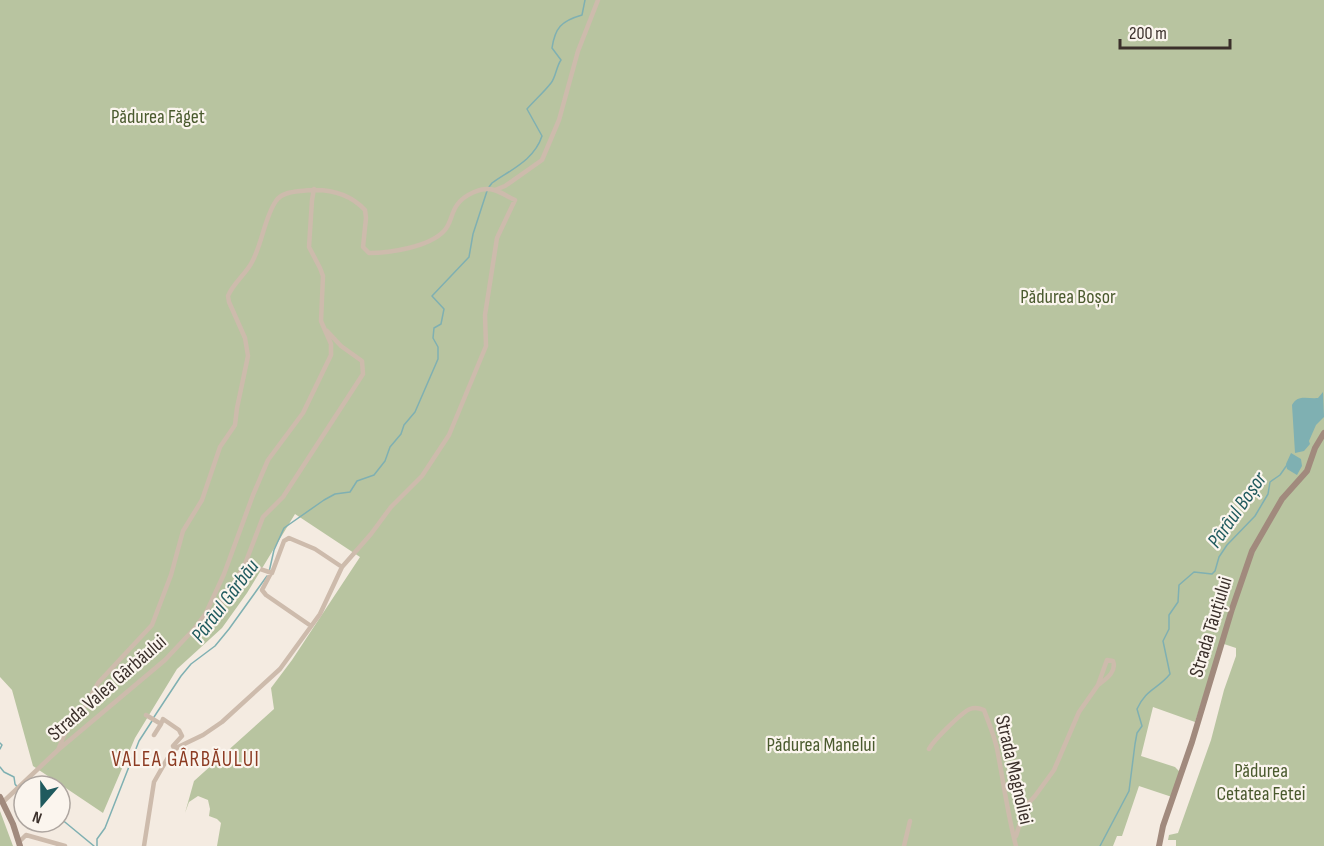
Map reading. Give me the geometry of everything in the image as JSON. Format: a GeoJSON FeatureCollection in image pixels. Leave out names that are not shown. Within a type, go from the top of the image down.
{"type":"FeatureCollection","features":[{"type":"Feature","properties":{"kind":"main road","name":"Strada Tăuțiului"},"geometry":{"type":"LineString","coordinates":[[1159,846],[1163,826],[1252,551],[1282,500],[1307,471],[1315,447],[1324,433]]}},
{"type":"Feature","properties":{"kind":"main road"},"geometry":{"type":"LineString","coordinates":[[2,800],[19,844]]}},
{"type":"Feature","properties":{"kind":"street"},"geometry":{"type":"LineString","coordinates":[[58,750],[65,734],[98,683],[152,626],[171,575],[183,531],[202,500],[220,447],[235,425],[248,356],[245,338],[229,302],[229,293],[253,261],[276,200],[285,194],[314,189],[336,192],[363,208],[366,218],[363,247],[367,253],[409,248],[439,235],[447,227],[461,200],[468,195],[505,186],[542,160],[559,120],[578,51],[598,0]]}},
{"type":"Feature","properties":{"kind":"street","name":"Strada Valea Gârbăului"},"geometry":{"type":"LineString","coordinates":[[2,800],[165,660],[206,613],[224,574],[268,460],[303,413],[329,362],[332,348],[320,317],[323,276],[309,247],[314,189]]}},
{"type":"Feature","properties":{"kind":"street"},"geometry":{"type":"LineString","coordinates":[[144,846],[154,782],[170,754],[222,722],[270,680],[328,600],[342,567],[391,507],[422,476],[438,453],[458,415],[486,346],[485,315],[497,238],[515,200],[491,189]]}},
{"type":"Feature","properties":{"kind":"street"},"geometry":{"type":"LineString","coordinates":[[195,628],[204,623],[226,597],[245,564],[263,517],[283,497],[363,374],[362,361],[341,346],[323,327]]}},
{"type":"Feature","properties":{"kind":"street"},"geometry":{"type":"LineString","coordinates":[[311,626],[283,608],[262,590],[287,538],[315,549],[342,567]]}},
{"type":"Feature","properties":{"kind":"street"},"geometry":{"type":"LineString","coordinates":[[245,564],[269,573]]}},
{"type":"Feature","properties":{"kind":"street"},"geometry":{"type":"LineString","coordinates":[[1016,846],[1014,838],[1017,836],[1025,807],[1054,770],[1079,712],[1098,685],[1110,676],[1114,667],[1113,661],[1107,660],[1104,664],[1098,685]]}},
{"type":"Feature","properties":{"kind":"street","name":"Strada Magnoliei"},"geometry":{"type":"LineString","coordinates":[[929,749],[934,740],[967,711],[978,708],[984,710],[999,755],[1001,779],[1014,838]]}},
{"type":"Feature","properties":{"kind":"street"},"geometry":{"type":"LineString","coordinates":[[154,735],[153,719],[163,719],[178,730],[182,736],[172,746],[175,750]]}},
{"type":"Feature","properties":{"kind":"street"},"geometry":{"type":"LineString","coordinates":[[904,846],[910,821]]}},
{"type":"Feature","properties":{"kind":"street"},"geometry":{"type":"LineString","coordinates":[[19,844],[26,835],[65,846]]}},
{"type":"Feature","properties":{"kind":"green space"},"geometry":{"type":"Polygon","coordinates":[[[0,0],[1324,0],[1324,846],[1176,846],[1176,840],[1168,840],[1169,835],[1178,833],[1211,740],[1224,690],[1236,656],[1236,648],[1221,643],[1195,722],[1153,707],[1141,756],[1175,767],[1180,772],[1172,797],[1139,786],[1122,836],[1117,836],[1113,846],[217,846],[221,823],[209,816],[208,800],[198,796],[189,802],[185,813],[194,781],[274,709],[271,688],[360,557],[295,514],[247,593],[222,628],[177,669],[135,738],[103,813],[72,792],[72,774],[45,774],[33,766],[12,690],[0,677],[0,0]]]}},
{"type":"Feature","properties":{"kind":"green space"},"geometry":{"type":"Polygon","coordinates":[[[0,811],[13,846],[0,846],[0,811]]]}},
{"type":"Feature","properties":{"kind":"water"},"geometry":{"type":"Polygon","coordinates":[[[1323,392],[1324,417],[1316,425],[1309,441],[1310,444],[1304,451],[1295,453],[1292,405],[1300,398],[1318,398],[1323,392]]]}},
{"type":"Feature","properties":{"kind":"water"},"geometry":{"type":"Polygon","coordinates":[[[1291,453],[1301,459],[1302,466],[1297,475],[1287,469],[1286,464],[1291,453]]]}},
{"type":"Feature","properties":{"kind":"waterway","name":"Pârâul Gârbău"},"geometry":{"type":"LineString","coordinates":[[489,187],[534,152],[542,136],[527,109],[551,83],[561,60],[552,48],[557,30],[564,23],[582,15],[585,0]]}},
{"type":"Feature","properties":{"kind":"waterway","name":"Pârâul Gârbău"},"geometry":{"type":"LineString","coordinates":[[269,572],[274,550],[284,528],[324,500],[335,494],[350,492],[357,481],[374,475],[385,461],[390,447],[401,434],[404,425],[415,412],[438,359],[438,347],[433,338],[434,328],[441,324],[444,309],[432,296],[469,257],[473,234],[487,191]]}},
{"type":"Feature","properties":{"kind":"waterway","name":"Pârâul Boșor"},"geometry":{"type":"LineString","coordinates":[[1100,846],[1129,791],[1137,733],[1142,726],[1137,709],[1144,697],[1170,674],[1163,641],[1169,629],[1169,615],[1178,602],[1179,585],[1194,572],[1212,574],[1215,571],[1219,557],[1227,545],[1255,516],[1268,494],[1270,482],[1280,475],[1287,465]]}},
{"type":"Feature","properties":{"kind":"waterway","name":"Pârâul Gârbău"},"geometry":{"type":"LineString","coordinates":[[154,717],[181,676],[191,664],[215,646],[267,576]]}},
{"type":"Feature","properties":{"kind":"waterway","name":"Pârâul Gârbău"},"geometry":{"type":"LineString","coordinates":[[97,846],[97,839],[105,828],[139,741],[152,721]]}},
{"type":"Feature","properties":{"kind":"waterway"},"geometry":{"type":"LineString","coordinates":[[0,743],[2,745],[0,749]]}},
{"type":"Feature","properties":{"kind":"waterway"},"geometry":{"type":"LineString","coordinates":[[0,767],[12,776]]}},
{"type":"Feature","properties":{"kind":"waterway"},"geometry":{"type":"LineString","coordinates":[[72,828],[94,846]]}},
{"type":"Feature","properties":{"kind":"district","name":"VALEA GÂRBĂULUI"},"geometry":{"type":"Point","coordinates":[186,759]}},
{"type":"Feature","properties":{"kind":"park label","name":"Pădurea Făget"},"geometry":{"type":"Point","coordinates":[158,117]}},
{"type":"Feature","properties":{"kind":"park label","name":"Pădurea Boșor"},"geometry":{"type":"Point","coordinates":[1068,297]}},
{"type":"Feature","properties":{"kind":"park label","name":"Pădurea Manelui"},"geometry":{"type":"Point","coordinates":[821,745]}},
{"type":"Feature","properties":{"kind":"park label","name":"Pădurea Cetatea Fetei"},"geometry":{"type":"Point","coordinates":[1261,782]}}]}
